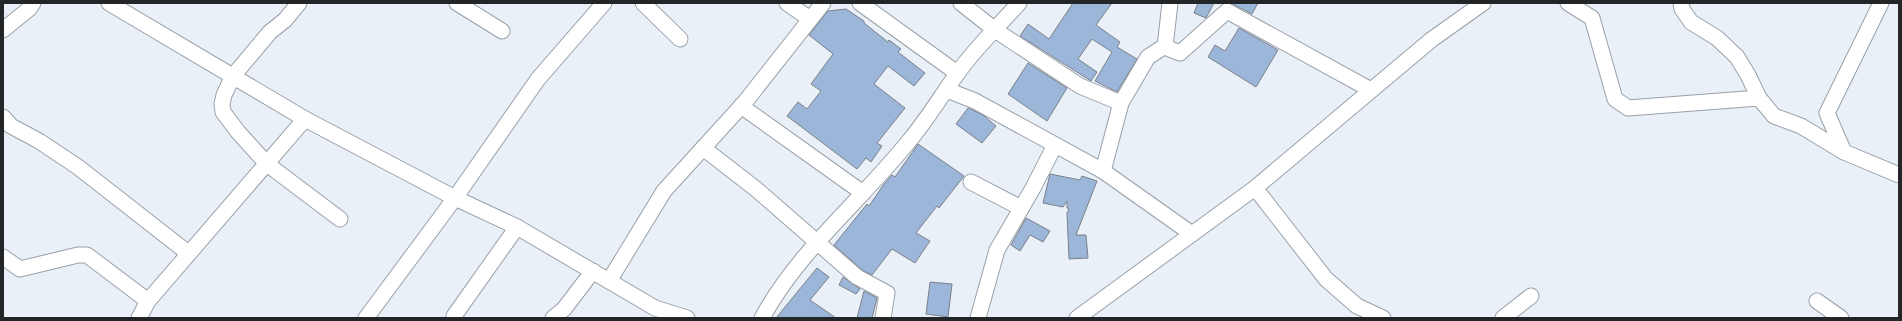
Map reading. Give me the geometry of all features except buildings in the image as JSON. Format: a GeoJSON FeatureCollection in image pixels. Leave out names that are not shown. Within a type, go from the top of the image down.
{"type":"FeatureCollection","features":[{"type":"Feature","properties":{"kind":"street"},"geometry":{"type":"LineString","coordinates":[[3,30],[29,9],[33,3]]}},
{"type":"Feature","properties":{"kind":"street"},"geometry":{"type":"LineString","coordinates":[[109,3],[304,119],[455,198],[517,227],[655,308],[684,318]]}},
{"type":"Feature","properties":{"kind":"street"},"geometry":{"type":"LineString","coordinates":[[299,3],[285,20],[270,32],[233,76],[224,95],[222,104],[223,112],[238,132],[267,164],[340,219]]}},
{"type":"Feature","properties":{"kind":"street"},"geometry":{"type":"LineString","coordinates":[[457,3],[502,31]]}},
{"type":"Feature","properties":{"kind":"street"},"geometry":{"type":"LineString","coordinates":[[366,318],[455,198],[538,79],[604,3]]}},
{"type":"Feature","properties":{"kind":"street"},"geometry":{"type":"LineString","coordinates":[[643,3],[680,38]]}},
{"type":"Feature","properties":{"kind":"street"},"geometry":{"type":"LineString","coordinates":[[786,3],[810,20]]}},
{"type":"Feature","properties":{"kind":"street"},"geometry":{"type":"LineString","coordinates":[[609,281],[664,191],[741,106],[823,3]]}},
{"type":"Feature","properties":{"kind":"street"},"geometry":{"type":"LineString","coordinates":[[860,3],[957,73]]}},
{"type":"Feature","properties":{"kind":"street"},"geometry":{"type":"LineString","coordinates":[[961,3],[995,30],[1080,86],[1121,103]]}},
{"type":"Feature","properties":{"kind":"street"},"geometry":{"type":"LineString","coordinates":[[762,318],[774,296],[816,242],[863,193],[909,141],[947,90],[957,73],[1019,3]]}},
{"type":"Feature","properties":{"kind":"street"},"geometry":{"type":"LineString","coordinates":[[1165,46],[1170,3]]}},
{"type":"Feature","properties":{"kind":"street"},"geometry":{"type":"LineString","coordinates":[[1077,318],[1256,188],[1431,40],[1484,3]]}},
{"type":"Feature","properties":{"kind":"street"},"geometry":{"type":"LineString","coordinates":[[1568,3],[1592,18],[1614,99],[1628,108],[1758,98]]}},
{"type":"Feature","properties":{"kind":"street"},"geometry":{"type":"LineString","coordinates":[[1681,3],[1682,9],[1691,22],[1716,38],[1737,57],[1748,75],[1758,98],[1774,116],[1801,126],[1844,152],[1899,175]]}},
{"type":"Feature","properties":{"kind":"street"},"geometry":{"type":"LineString","coordinates":[[1844,152],[1827,113],[1881,3]]}},
{"type":"Feature","properties":{"kind":"street"},"geometry":{"type":"LineString","coordinates":[[1165,46],[1180,53],[1227,11],[1371,90]]}},
{"type":"Feature","properties":{"kind":"street"},"geometry":{"type":"LineString","coordinates":[[1103,171],[1121,103],[1148,57],[1165,46]]}},
{"type":"Feature","properties":{"kind":"street"},"geometry":{"type":"LineString","coordinates":[[947,90],[975,101],[1103,171],[1192,234]]}},
{"type":"Feature","properties":{"kind":"street"},"geometry":{"type":"LineString","coordinates":[[741,106],[863,193]]}},
{"type":"Feature","properties":{"kind":"street"},"geometry":{"type":"LineString","coordinates":[[3,117],[11,126],[39,140],[78,167],[188,253]]}},
{"type":"Feature","properties":{"kind":"street"},"geometry":{"type":"LineString","coordinates":[[139,318],[148,301],[304,119]]}},
{"type":"Feature","properties":{"kind":"street"},"geometry":{"type":"LineString","coordinates":[[978,318],[997,250],[1055,145]]}},
{"type":"Feature","properties":{"kind":"street"},"geometry":{"type":"LineString","coordinates":[[703,148],[756,189],[857,277],[886,293],[883,318]]}},
{"type":"Feature","properties":{"kind":"street"},"geometry":{"type":"LineString","coordinates":[[971,182],[1021,208]]}},
{"type":"Feature","properties":{"kind":"street"},"geometry":{"type":"LineString","coordinates":[[1256,188],[1326,279],[1357,306],[1383,318]]}},
{"type":"Feature","properties":{"kind":"street"},"geometry":{"type":"LineString","coordinates":[[454,317],[517,227]]}},
{"type":"Feature","properties":{"kind":"street"},"geometry":{"type":"LineString","coordinates":[[3,257],[20,269],[78,255],[87,255],[148,301]]}},
{"type":"Feature","properties":{"kind":"street"},"geometry":{"type":"LineString","coordinates":[[553,318],[564,309],[593,271]]}},
{"type":"Feature","properties":{"kind":"street"},"geometry":{"type":"LineString","coordinates":[[1503,318],[1532,296]]}},
{"type":"Feature","properties":{"kind":"street"},"geometry":{"type":"LineString","coordinates":[[1817,301],[1841,318]]}}]}
